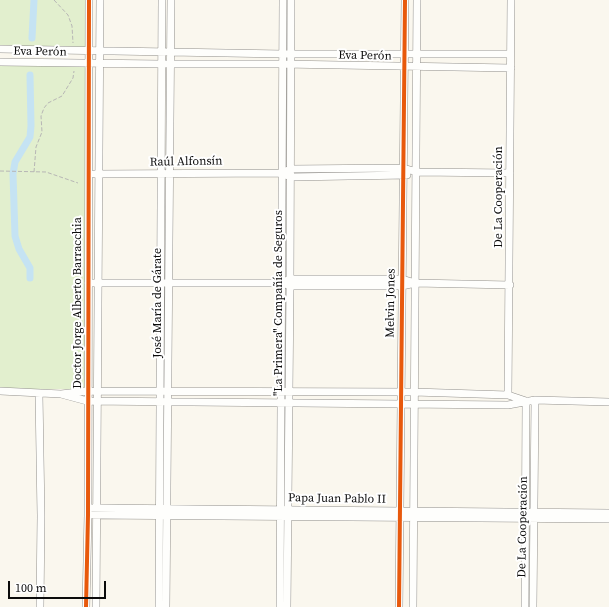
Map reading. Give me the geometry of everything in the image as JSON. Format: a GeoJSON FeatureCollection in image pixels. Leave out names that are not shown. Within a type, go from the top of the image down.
{"type":"FeatureCollection","features":[{"type":"Feature","properties":{"kind":"street","name":"Doctor Jorge Alberto Barracchia"},"geometry":{"type":"LineString","coordinates":[[86,607],[88,512],[87,390],[89,0]]}},
{"type":"Feature","properties":{"kind":"street","name":"Doctor Jorge Alberto Barracchia"},"geometry":{"type":"LineString","coordinates":[[96,607],[98,512],[98,174],[100,0]]}},
{"type":"Feature","properties":{"kind":"street","name":"José María de Gárate"},"geometry":{"type":"LineString","coordinates":[[162,0],[160,401],[166,607]]}},
{"type":"Feature","properties":{"kind":"street","name":"José María de Gárate"},"geometry":{"type":"LineString","coordinates":[[159,607],[168,401],[171,0]]}},
{"type":"Feature","properties":{"kind":"street","name":"\"La Primera\" Compañía de Seguros"},"geometry":{"type":"LineString","coordinates":[[283,0],[283,283],[286,391],[285,513],[287,607]]}},
{"type":"Feature","properties":{"kind":"street","name":"\"La Primera\" Compañía de Seguros"},"geometry":{"type":"LineString","coordinates":[[286,391],[290,283],[291,0]]}},
{"type":"Feature","properties":{"kind":"street","name":"Melvin Jones"},"geometry":{"type":"LineString","coordinates":[[399,607],[405,0]]}},
{"type":"Feature","properties":{"kind":"street","name":"Melvin Jones"},"geometry":{"type":"LineString","coordinates":[[413,607],[417,0]]}},
{"type":"Feature","properties":{"kind":"street","name":"De La Cooperación"},"geometry":{"type":"LineString","coordinates":[[508,395],[511,0]]}},
{"type":"Feature","properties":{"kind":"street","name":"Eva Perón"},"geometry":{"type":"LineString","coordinates":[[0,49],[283,54],[510,54]]}},
{"type":"Feature","properties":{"kind":"street","name":"Eva Perón"},"geometry":{"type":"LineString","coordinates":[[0,62],[74,64],[291,64],[511,68]]}},
{"type":"Feature","properties":{"kind":"street","name":"Raúl Alfonsín"},"geometry":{"type":"LineString","coordinates":[[283,173],[290,169],[403,168],[416,172],[510,173]]}},
{"type":"Feature","properties":{"kind":"street","name":"Raúl Alfonsín"},"geometry":{"type":"LineString","coordinates":[[88,175],[283,173],[291,177],[403,177],[416,172]]}},
{"type":"Feature","properties":{"kind":"street"},"geometry":{"type":"LineString","coordinates":[[88,283],[415,283],[510,285]]}},
{"type":"Feature","properties":{"kind":"street"},"geometry":{"type":"LineString","coordinates":[[0,391],[39,394],[61,394],[87,390],[414,392],[508,395],[526,401]]}},
{"type":"Feature","properties":{"kind":"street"},"geometry":{"type":"LineString","coordinates":[[39,394],[41,516],[40,607]]}},
{"type":"Feature","properties":{"kind":"street"},"geometry":{"type":"LineString","coordinates":[[61,394],[98,401],[414,405],[508,405],[535,400],[609,402]]}},
{"type":"Feature","properties":{"kind":"street","name":"De La Cooperación"},"geometry":{"type":"LineString","coordinates":[[525,607],[535,400]]}},
{"type":"Feature","properties":{"kind":"street","name":"De La Cooperación"},"geometry":{"type":"LineString","coordinates":[[526,401],[533,607]]}},
{"type":"Feature","properties":{"kind":"street","name":"Papa Juan Pablo II"},"geometry":{"type":"LineString","coordinates":[[88,512],[163,511],[530,515],[609,513]]}},
{"type":"Feature","properties":{"kind":"street","name":"\"La Primera\" Compañía de Seguros"},"geometry":{"type":"LineString","coordinates":[[280,607],[285,513]]}},
{"type":"Feature","properties":{"kind":"street","name":"Papa Juan Pablo II"},"geometry":{"type":"LineString","coordinates":[[530,515],[609,519]]}},
{"type":"Feature","properties":{"kind":"path"},"geometry":{"type":"LineString","coordinates":[[54,0],[68,15],[72,26],[74,51]]}},
{"type":"Feature","properties":{"kind":"path"},"geometry":{"type":"LineString","coordinates":[[34,172],[36,147],[42,132],[41,116],[48,103],[62,96],[73,78],[74,64]]}},
{"type":"Feature","properties":{"kind":"path"},"geometry":{"type":"LineString","coordinates":[[0,171],[46,172],[78,183]]}},
{"type":"Feature","properties":{"kind":"green space"},"geometry":{"type":"Polygon","coordinates":[[[0,0],[87,0],[86,49],[0,47],[0,0]]]}},
{"type":"Feature","properties":{"kind":"green space"},"geometry":{"type":"Polygon","coordinates":[[[0,64],[87,66],[86,389],[0,389],[0,64]]]}},
{"type":"Feature","properties":{"kind":"waterway"},"geometry":{"type":"LineString","coordinates":[[32,38],[34,0]]}},
{"type":"Feature","properties":{"kind":"waterway"},"geometry":{"type":"LineString","coordinates":[[30,75],[30,137],[15,162],[13,174],[15,236],[19,249],[30,268],[30,278]]}},
{"type":"Feature","properties":{"kind":"cycle path"},"geometry":{"type":"LineString","coordinates":[[86,607],[88,515],[89,0]]}},
{"type":"Feature","properties":{"kind":"cycle path"},"geometry":{"type":"LineString","coordinates":[[399,607],[405,0]]}}]}
